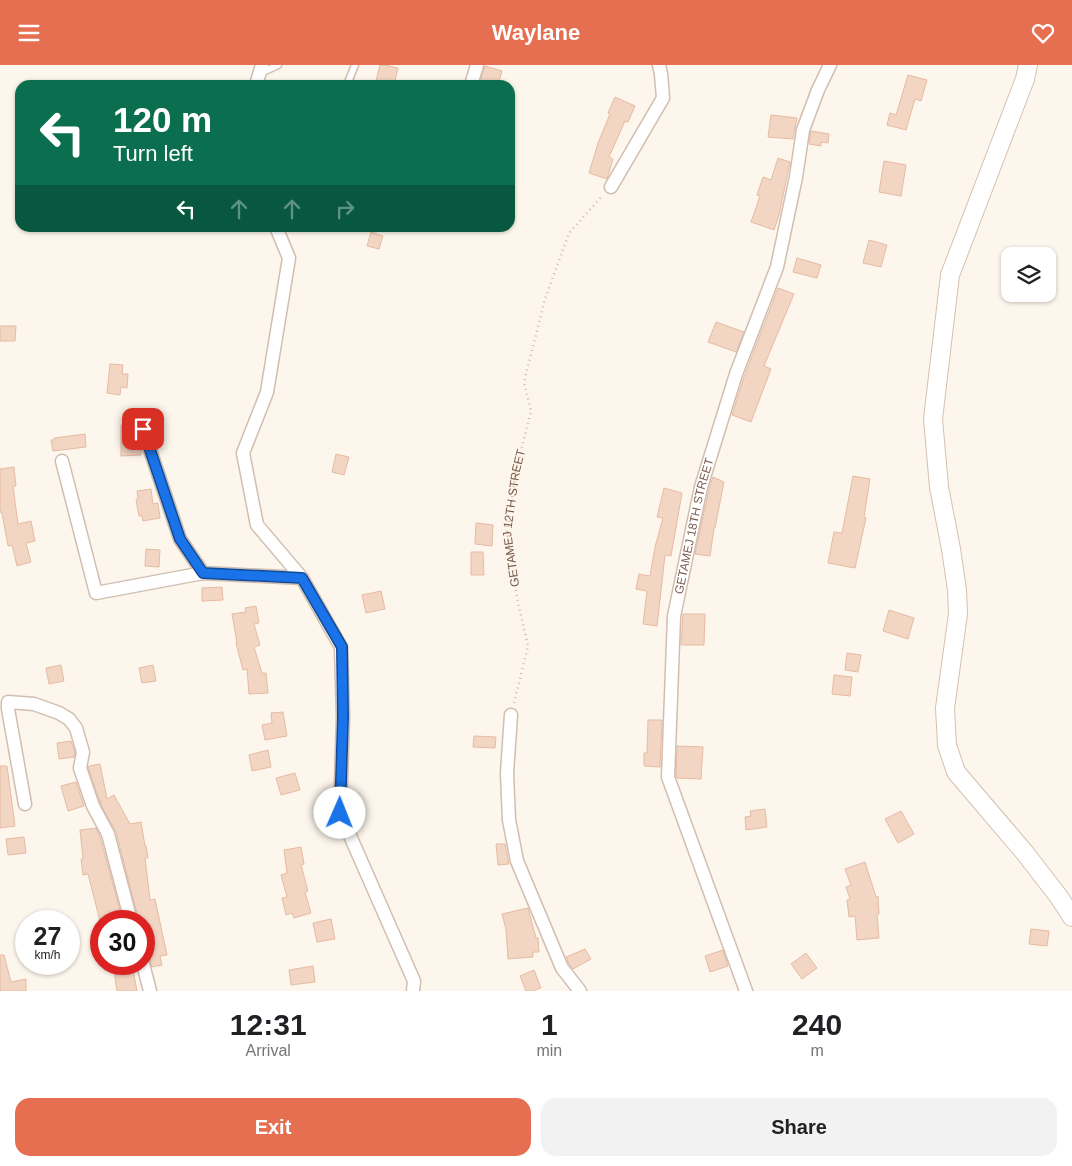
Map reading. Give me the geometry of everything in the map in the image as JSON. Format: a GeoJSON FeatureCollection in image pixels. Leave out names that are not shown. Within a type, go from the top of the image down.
{"type":"FeatureCollection","features":[{"type":"Feature","properties":{"kind":"street"},"geometry":{"type":"LineString","coordinates":[[472,80],[477,65]]}},
{"type":"Feature","properties":{"kind":"street"},"geometry":{"type":"LineString","coordinates":[[611,187],[663,98],[659,65]]}},
{"type":"Feature","properties":{"kind":"street","name":"GETAMEJ 18TH STREET"},"geometry":{"type":"LineString","coordinates":[[746,991],[668,777],[674,616],[701,487],[736,374],[777,267],[796,177],[803,130],[830,65]]}},
{"type":"Feature","properties":{"kind":"street"},"geometry":{"type":"LineString","coordinates":[[1028,65],[1025,79],[950,275],[933,419],[938,487],[952,549],[958,614],[945,708],[946,736],[956,772],[1025,853],[1072,917]]}},
{"type":"Feature","properties":{"kind":"street"},"geometry":{"type":"LineString","coordinates":[[278,232],[289,259],[267,392],[243,453],[257,525],[302,578],[342,647],[343,717],[340,813],[414,981],[413,991]]}},
{"type":"Feature","properties":{"kind":"street"},"geometry":{"type":"LineString","coordinates":[[143,429],[180,539],[203,573]]}},
{"type":"Feature","properties":{"kind":"street"},"geometry":{"type":"LineString","coordinates":[[62,461],[96,593],[203,573],[302,578]]}},
{"type":"Feature","properties":{"kind":"street"},"geometry":{"type":"LineString","coordinates":[[4,701],[8,709],[26,804]]}},
{"type":"Feature","properties":{"kind":"street"},"geometry":{"type":"LineString","coordinates":[[4,701],[34,704],[59,713],[69,719],[76,728],[83,752],[80,768],[93,806],[108,834],[128,910]]}},
{"type":"Feature","properties":{"kind":"street"},"geometry":{"type":"LineString","coordinates":[[511,715],[507,773],[508,810],[517,861],[562,968],[580,991]]}},
{"type":"Feature","properties":{"kind":"street"},"geometry":{"type":"LineString","coordinates":[[146,975],[150,991]]}},
{"type":"Feature","properties":{"kind":"lane"},"geometry":{"type":"LineString","coordinates":[[259,74],[278,65]]}},
{"type":"Feature","properties":{"kind":"lane"},"geometry":{"type":"LineString","coordinates":[[350,80],[355,65]]}},
{"type":"Feature","properties":{"kind":"path","name":"GETAMEJ 12TH STREET"},"geometry":{"type":"LineString","coordinates":[[511,715],[528,646],[517,598],[507,532],[516,471],[531,411],[524,381],[545,299],[569,233],[611,187]]}},
{"type":"Feature","properties":{"kind":"building"},"geometry":{"type":"Polygon","coordinates":[[[380,65],[398,68],[395,80],[376,80],[380,65]]]}},
{"type":"Feature","properties":{"kind":"building"},"geometry":{"type":"Polygon","coordinates":[[[485,66],[502,71],[499,80],[481,80],[485,66]]]}},
{"type":"Feature","properties":{"kind":"building"},"geometry":{"type":"Polygon","coordinates":[[[908,75],[927,80],[921,101],[915,99],[906,130],[887,125],[890,113],[896,115],[908,75]]]}},
{"type":"Feature","properties":{"kind":"building"},"geometry":{"type":"Polygon","coordinates":[[[615,97],[635,106],[628,122],[625,121],[609,157],[613,159],[607,179],[589,173],[615,97]]]}},
{"type":"Feature","properties":{"kind":"building"},"geometry":{"type":"Polygon","coordinates":[[[771,115],[797,118],[793,139],[768,137],[771,115]]]}},
{"type":"Feature","properties":{"kind":"building"},"geometry":{"type":"Polygon","coordinates":[[[811,131],[829,134],[828,143],[821,142],[821,146],[809,144],[811,131]]]}},
{"type":"Feature","properties":{"kind":"building"},"geometry":{"type":"Polygon","coordinates":[[[778,158],[790,162],[774,230],[751,222],[760,196],[757,195],[763,177],[771,180],[778,158]]]}},
{"type":"Feature","properties":{"kind":"building"},"geometry":{"type":"Polygon","coordinates":[[[884,161],[906,165],[901,196],[879,192],[884,161]]]}},
{"type":"Feature","properties":{"kind":"building"},"geometry":{"type":"Polygon","coordinates":[[[371,232],[383,236],[379,249],[367,246],[371,232]]]}},
{"type":"Feature","properties":{"kind":"building"},"geometry":{"type":"Polygon","coordinates":[[[869,240],[887,245],[881,267],[863,263],[869,240]]]}},
{"type":"Feature","properties":{"kind":"building"},"geometry":{"type":"Polygon","coordinates":[[[797,258],[821,265],[817,278],[793,272],[797,258]]]}},
{"type":"Feature","properties":{"kind":"building"},"geometry":{"type":"Polygon","coordinates":[[[778,288],[794,294],[764,366],[771,369],[751,422],[732,415],[744,377],[778,288]]]}},
{"type":"Feature","properties":{"kind":"building"},"geometry":{"type":"Polygon","coordinates":[[[716,322],[744,332],[736,352],[708,342],[716,322]]]}},
{"type":"Feature","properties":{"kind":"building"},"geometry":{"type":"Polygon","coordinates":[[[0,326],[16,326],[15,341],[0,341],[0,326]]]}},
{"type":"Feature","properties":{"kind":"building"},"geometry":{"type":"Polygon","coordinates":[[[110,364],[123,365],[122,374],[128,374],[127,388],[121,387],[120,395],[107,393],[110,364]]]}},
{"type":"Feature","properties":{"kind":"building"},"geometry":{"type":"Polygon","coordinates":[[[121,425],[136,425],[137,442],[139,442],[141,447],[141,455],[121,456],[121,425]]]}},
{"type":"Feature","properties":{"kind":"building"},"geometry":{"type":"Polygon","coordinates":[[[85,434],[86,447],[53,451],[51,440],[54,440],[54,438],[85,434]]]}},
{"type":"Feature","properties":{"kind":"building"},"geometry":{"type":"Polygon","coordinates":[[[336,454],[349,457],[344,475],[332,472],[336,454]]]}},
{"type":"Feature","properties":{"kind":"building"},"geometry":{"type":"Polygon","coordinates":[[[14,467],[16,486],[13,486],[18,524],[31,521],[35,541],[26,543],[31,562],[17,566],[12,545],[8,546],[0,507],[0,469],[14,467]]]}},
{"type":"Feature","properties":{"kind":"building"},"geometry":{"type":"Polygon","coordinates":[[[853,476],[870,479],[864,517],[866,518],[855,568],[828,563],[834,532],[842,533],[853,476]]]}},
{"type":"Feature","properties":{"kind":"building"},"geometry":{"type":"Polygon","coordinates":[[[713,477],[724,482],[710,556],[695,554],[709,489],[713,477]]]}},
{"type":"Feature","properties":{"kind":"building"},"geometry":{"type":"Polygon","coordinates":[[[664,488],[682,493],[671,556],[665,555],[657,626],[643,624],[647,591],[636,589],[639,574],[650,576],[663,518],[657,517],[664,488]]]}},
{"type":"Feature","properties":{"kind":"building"},"geometry":{"type":"Polygon","coordinates":[[[151,489],[153,504],[158,503],[160,518],[143,521],[142,516],[139,516],[136,500],[138,499],[137,491],[151,489]]]}},
{"type":"Feature","properties":{"kind":"building"},"geometry":{"type":"Polygon","coordinates":[[[476,523],[493,525],[492,546],[475,544],[476,523]]]}},
{"type":"Feature","properties":{"kind":"building"},"geometry":{"type":"Polygon","coordinates":[[[146,549],[160,550],[159,567],[145,566],[146,549]]]}},
{"type":"Feature","properties":{"kind":"building"},"geometry":{"type":"Polygon","coordinates":[[[471,552],[483,552],[484,575],[471,575],[471,552]]]}},
{"type":"Feature","properties":{"kind":"building"},"geometry":{"type":"Polygon","coordinates":[[[222,587],[223,600],[202,601],[202,588],[222,587]]]}},
{"type":"Feature","properties":{"kind":"building"},"geometry":{"type":"Polygon","coordinates":[[[381,591],[385,609],[366,613],[362,595],[381,591]]]}},
{"type":"Feature","properties":{"kind":"building"},"geometry":{"type":"Polygon","coordinates":[[[256,606],[259,623],[254,624],[260,645],[254,647],[262,673],[266,673],[268,693],[249,694],[247,669],[243,670],[236,643],[232,614],[246,612],[245,608],[256,606]]]}},
{"type":"Feature","properties":{"kind":"building"},"geometry":{"type":"Polygon","coordinates":[[[889,610],[914,618],[908,639],[883,631],[889,610]]]}},
{"type":"Feature","properties":{"kind":"building"},"geometry":{"type":"Polygon","coordinates":[[[683,614],[705,614],[704,645],[681,645],[683,614]]]}},
{"type":"Feature","properties":{"kind":"building"},"geometry":{"type":"Polygon","coordinates":[[[847,653],[861,655],[858,672],[845,670],[847,653]]]}},
{"type":"Feature","properties":{"kind":"building"},"geometry":{"type":"Polygon","coordinates":[[[61,665],[64,681],[49,684],[46,668],[61,665]]]}},
{"type":"Feature","properties":{"kind":"building"},"geometry":{"type":"Polygon","coordinates":[[[153,665],[156,681],[142,683],[139,668],[153,665]]]}},
{"type":"Feature","properties":{"kind":"building"},"geometry":{"type":"Polygon","coordinates":[[[834,675],[852,677],[850,696],[832,694],[834,675]]]}},
{"type":"Feature","properties":{"kind":"building"},"geometry":{"type":"Polygon","coordinates":[[[283,712],[287,736],[265,740],[262,725],[272,723],[271,713],[283,712]]]}},
{"type":"Feature","properties":{"kind":"building"},"geometry":{"type":"Polygon","coordinates":[[[648,720],[662,720],[660,767],[644,766],[644,753],[647,753],[648,720]]]}},
{"type":"Feature","properties":{"kind":"building"},"geometry":{"type":"Polygon","coordinates":[[[474,736],[496,737],[495,748],[473,747],[474,736]]]}},
{"type":"Feature","properties":{"kind":"building"},"geometry":{"type":"Polygon","coordinates":[[[71,741],[75,752],[74,757],[59,759],[57,743],[71,741]]]}},
{"type":"Feature","properties":{"kind":"building"},"geometry":{"type":"Polygon","coordinates":[[[677,746],[703,747],[701,779],[677,778],[677,746]]]}},
{"type":"Feature","properties":{"kind":"building"},"geometry":{"type":"Polygon","coordinates":[[[268,750],[271,767],[252,771],[249,755],[268,750]]]}},
{"type":"Feature","properties":{"kind":"building"},"geometry":{"type":"Polygon","coordinates":[[[100,764],[107,799],[114,795],[130,824],[141,822],[148,858],[145,858],[150,900],[155,899],[167,955],[160,956],[162,965],[155,966],[155,910],[136,910],[116,832],[100,803],[102,801],[100,802],[89,766],[100,764]]]}},
{"type":"Feature","properties":{"kind":"building"},"geometry":{"type":"Polygon","coordinates":[[[0,766],[7,766],[15,826],[0,828],[0,766]]]}},
{"type":"Feature","properties":{"kind":"building"},"geometry":{"type":"Polygon","coordinates":[[[295,773],[300,790],[281,795],[276,778],[295,773]]]}},
{"type":"Feature","properties":{"kind":"building"},"geometry":{"type":"Polygon","coordinates":[[[76,782],[84,806],[68,811],[61,786],[76,782]]]}},
{"type":"Feature","properties":{"kind":"building"},"geometry":{"type":"Polygon","coordinates":[[[765,809],[767,827],[746,830],[745,817],[751,816],[750,811],[765,809]]]}},
{"type":"Feature","properties":{"kind":"building"},"geometry":{"type":"Polygon","coordinates":[[[901,811],[914,834],[898,843],[885,819],[901,811]]]}},
{"type":"Feature","properties":{"kind":"building"},"geometry":{"type":"Polygon","coordinates":[[[96,828],[120,910],[97,910],[88,874],[83,875],[80,830],[96,828]]]}},
{"type":"Feature","properties":{"kind":"building"},"geometry":{"type":"Polygon","coordinates":[[[24,837],[26,853],[8,855],[6,839],[24,837]]]}},
{"type":"Feature","properties":{"kind":"building"},"geometry":{"type":"Polygon","coordinates":[[[496,844],[505,844],[509,864],[498,865],[496,844]]]}},
{"type":"Feature","properties":{"kind":"building"},"geometry":{"type":"Polygon","coordinates":[[[301,847],[304,864],[301,865],[308,891],[305,892],[311,913],[294,918],[292,913],[286,915],[282,898],[287,897],[281,875],[287,873],[284,850],[301,847]]]}},
{"type":"Feature","properties":{"kind":"building"},"geometry":{"type":"Polygon","coordinates":[[[865,862],[876,897],[878,896],[879,938],[857,940],[855,916],[849,917],[847,900],[850,899],[846,887],[851,885],[845,869],[865,862]]]}},
{"type":"Feature","properties":{"kind":"building"},"geometry":{"type":"Polygon","coordinates":[[[528,908],[536,938],[538,938],[539,952],[533,952],[533,957],[508,959],[506,929],[502,914],[528,908]]]}},
{"type":"Feature","properties":{"kind":"building"},"geometry":{"type":"Polygon","coordinates":[[[331,919],[335,939],[317,942],[313,923],[331,919]]]}},
{"type":"Feature","properties":{"kind":"building"},"geometry":{"type":"Polygon","coordinates":[[[1031,929],[1049,931],[1047,946],[1029,944],[1031,929]]]}},
{"type":"Feature","properties":{"kind":"building"},"geometry":{"type":"Polygon","coordinates":[[[585,949],[591,959],[573,969],[566,957],[585,949]]]}},
{"type":"Feature","properties":{"kind":"building"},"geometry":{"type":"Polygon","coordinates":[[[723,950],[728,966],[710,972],[705,956],[723,950]]]}},
{"type":"Feature","properties":{"kind":"building"},"geometry":{"type":"Polygon","coordinates":[[[806,953],[817,968],[802,979],[791,964],[806,953]]]}},
{"type":"Feature","properties":{"kind":"building"},"geometry":{"type":"Polygon","coordinates":[[[0,955],[4,955],[11,982],[26,979],[26,991],[0,991],[0,955]]]}},
{"type":"Feature","properties":{"kind":"building"},"geometry":{"type":"Polygon","coordinates":[[[313,966],[315,982],[291,985],[289,970],[313,966]]]}},
{"type":"Feature","properties":{"kind":"building"},"geometry":{"type":"Polygon","coordinates":[[[534,970],[541,988],[526,991],[520,976],[534,970]]]}},
{"type":"Feature","properties":{"kind":"building"},"geometry":{"type":"Polygon","coordinates":[[[115,975],[134,975],[137,991],[117,991],[115,975]]]}},
{"type":"Feature","properties":{"kind":"route"},"geometry":{"type":"LineString","coordinates":[[143,429],[180,539],[203,573],[302,578],[342,647],[343,717],[340,813]]}}]}
